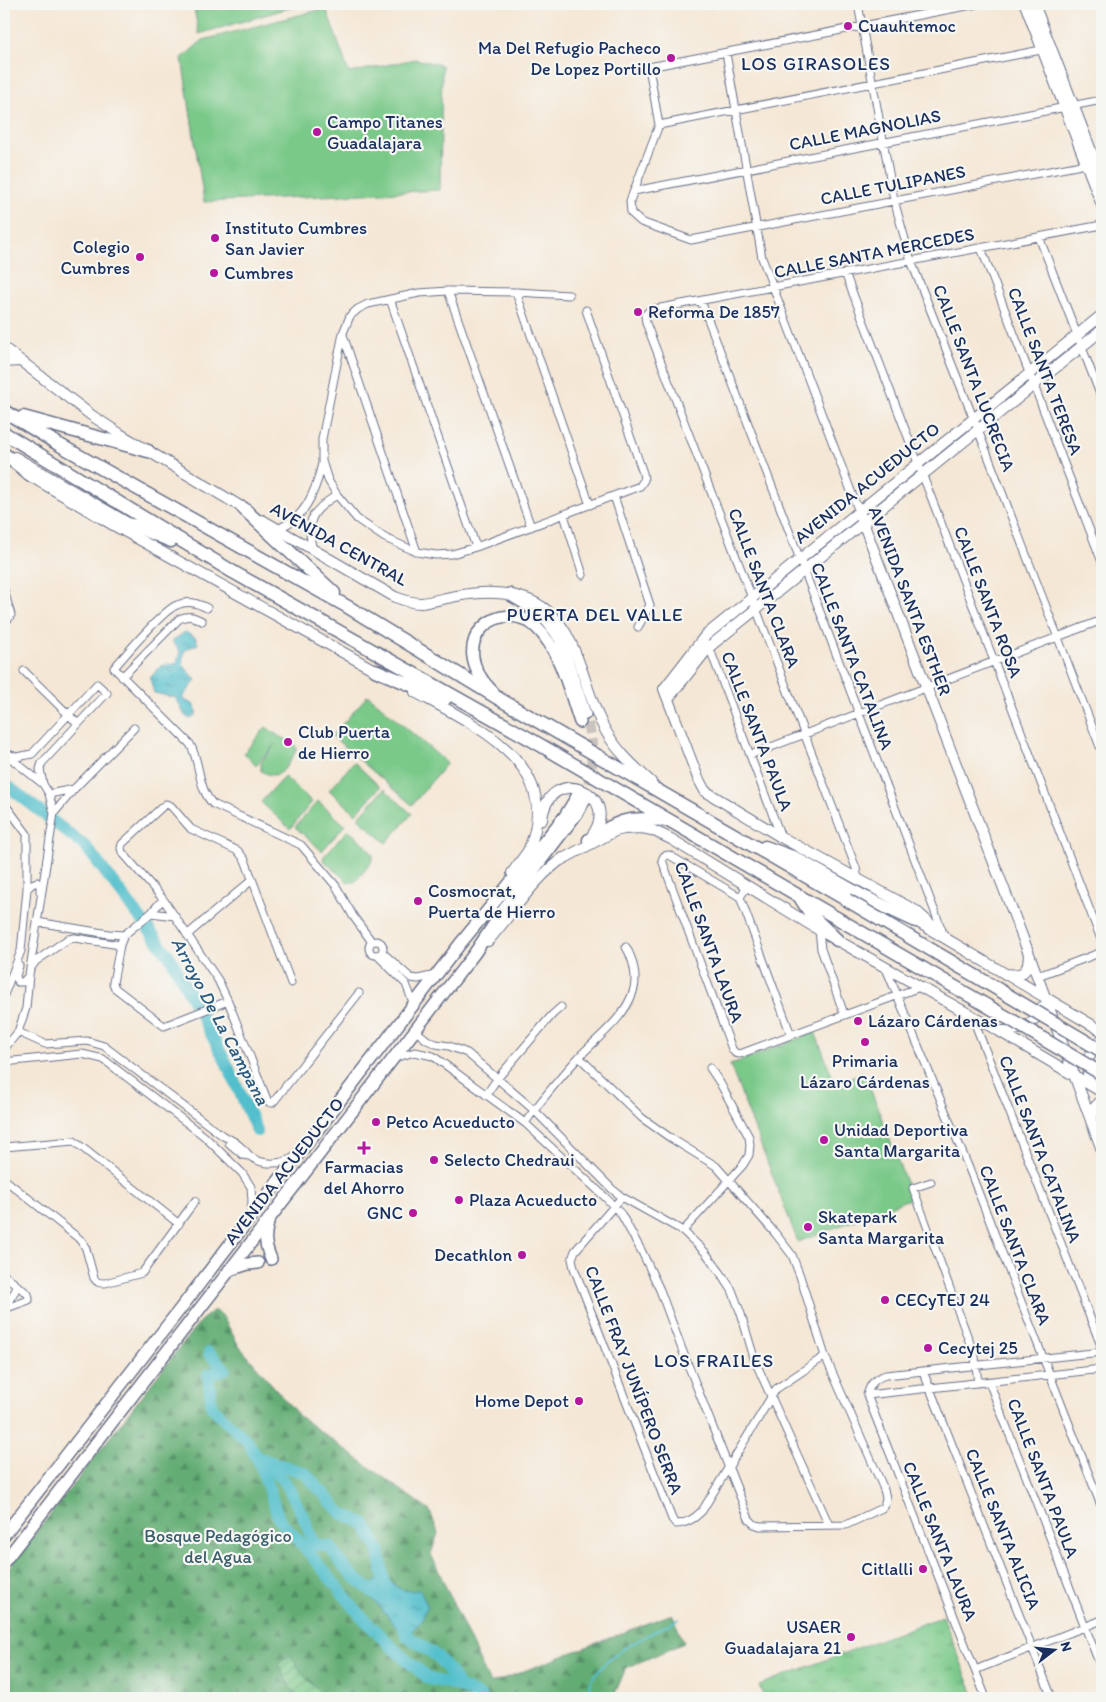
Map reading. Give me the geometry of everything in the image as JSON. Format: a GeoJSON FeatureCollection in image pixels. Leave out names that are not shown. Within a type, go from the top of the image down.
{"type":"FeatureCollection","features":[{"type":"Feature","properties":{"kind":"highway"},"geometry":{"type":"LineString","coordinates":[[6,412],[148,451]]}},
{"type":"Feature","properties":{"kind":"highway"},"geometry":{"type":"LineString","coordinates":[[6,412],[58,444],[348,607],[501,700],[1101,1045]]}},
{"type":"Feature","properties":{"kind":"highway"},"geometry":{"type":"LineString","coordinates":[[4,433],[233,572],[670,820],[1102,1074]]}},
{"type":"Feature","properties":{"kind":"highway"},"geometry":{"type":"LineString","coordinates":[[6,457],[32,476]]}},
{"type":"Feature","properties":{"kind":"highway"},"geometry":{"type":"LineString","coordinates":[[243,508],[348,607]]}},
{"type":"Feature","properties":{"kind":"highway"},"geometry":{"type":"LineString","coordinates":[[132,525],[182,546],[233,572]]}},
{"type":"Feature","properties":{"kind":"highway"},"geometry":{"type":"LineString","coordinates":[[376,670],[493,718]]}},
{"type":"Feature","properties":{"kind":"highway"},"geometry":{"type":"LineString","coordinates":[[589,840],[609,826],[623,820],[643,818],[670,820]]}},
{"type":"Feature","properties":{"kind":"highway"},"geometry":{"type":"LineString","coordinates":[[744,840],[795,858],[864,897],[916,921]]}},
{"type":"Feature","properties":{"kind":"highway"},"geometry":{"type":"LineString","coordinates":[[800,897],[812,916],[837,940]]}},
{"type":"Feature","properties":{"kind":"main road"},"geometry":{"type":"LineString","coordinates":[[1025,4],[1047,49],[1069,106],[1102,179]]}},
{"type":"Feature","properties":{"kind":"main road"},"geometry":{"type":"LineString","coordinates":[[1034,4],[1047,49]]}},
{"type":"Feature","properties":{"kind":"main road"},"geometry":{"type":"LineString","coordinates":[[1095,162],[1102,205]]}},
{"type":"Feature","properties":{"kind":"main road","name":"AVENIDA ACUEDUCTO"},"geometry":{"type":"LineString","coordinates":[[666,694],[705,636],[1102,316]]}},
{"type":"Feature","properties":{"kind":"main road","name":"AVENIDA ACUEDUCTO"},"geometry":{"type":"LineString","coordinates":[[666,694],[709,647],[1102,330]]}},
{"type":"Feature","properties":{"kind":"main road","name":"AVENIDA CENTRAL"},"geometry":{"type":"LineString","coordinates":[[4,348],[19,361],[120,434],[276,530],[381,590],[408,601],[420,603],[474,593],[493,592],[509,594],[534,602],[554,615],[571,643],[596,711],[610,738],[634,767],[659,790]]}},
{"type":"Feature","properties":{"kind":"main road"},"geometry":{"type":"LineString","coordinates":[[4,362],[19,361]]}},
{"type":"Feature","properties":{"kind":"main road"},"geometry":{"type":"LineString","coordinates":[[6,457],[132,525],[219,579],[244,598]]}},
{"type":"Feature","properties":{"kind":"main road"},"geometry":{"type":"LineString","coordinates":[[32,476],[122,530],[477,728],[519,762],[530,780],[537,806],[536,831],[528,851]]}},
{"type":"Feature","properties":{"kind":"main road","name":"AVENIDA SANTA ESTHER"},"geometry":{"type":"LineString","coordinates":[[858,512],[1038,976],[1102,1150]]}},
{"type":"Feature","properties":{"kind":"main road"},"geometry":{"type":"LineString","coordinates":[[501,700],[484,683],[476,671],[472,652],[473,642],[477,633],[493,620],[511,616],[530,622],[549,644],[583,721],[560,639],[547,619],[537,610],[509,594]]}},
{"type":"Feature","properties":{"kind":"main road"},"geometry":{"type":"LineString","coordinates":[[666,694],[698,778],[702,787],[708,793],[781,837],[916,911],[945,937]]}},
{"type":"Feature","properties":{"kind":"main road"},"geometry":{"type":"LineString","coordinates":[[474,954],[489,940],[531,887],[550,868],[589,840],[599,821],[597,803],[594,797],[584,790],[575,787],[555,792],[546,801],[541,829],[496,896],[494,903]]}},
{"type":"Feature","properties":{"kind":"main road","name":"AVENIDA ACUEDUCTO"},"geometry":{"type":"LineString","coordinates":[[4,1535],[436,975],[582,797],[578,812],[507,905],[474,954],[4,1562]]}},
{"type":"Feature","properties":{"kind":"main road"},"geometry":{"type":"LineString","coordinates":[[559,861],[615,831],[642,828],[652,830],[671,839],[837,940],[1098,1089]]}},
{"type":"Feature","properties":{"kind":"main road"},"geometry":{"type":"LineString","coordinates":[[916,921],[1102,1031]]}},
{"type":"Feature","properties":{"kind":"main road"},"geometry":{"type":"LineString","coordinates":[[1004,974],[1019,975],[1024,972],[1028,964],[1029,954]]}},
{"type":"Feature","properties":{"kind":"main road"},"geometry":{"type":"LineString","coordinates":[[1020,1029],[1029,1020],[1032,1007],[1030,991],[1025,986]]}},
{"type":"Feature","properties":{"kind":"main road"},"geometry":{"type":"LineString","coordinates":[[998,1031],[1012,1031],[1028,1026],[1036,1018],[1044,996]]}},
{"type":"Feature","properties":{"kind":"main road"},"geometry":{"type":"LineString","coordinates":[[1075,1076],[1077,1064],[1083,1053],[1091,1045],[1101,1045]]}},
{"type":"Feature","properties":{"kind":"main road"},"geometry":{"type":"LineString","coordinates":[[1098,1089],[1089,1077],[1087,1061],[1088,1056],[1101,1045]]}},
{"type":"Feature","properties":{"kind":"main road"},"geometry":{"type":"LineString","coordinates":[[1091,1120],[1095,1107],[1102,1100]]}},
{"type":"Feature","properties":{"kind":"main road"},"geometry":{"type":"LineString","coordinates":[[268,1220],[264,1237],[265,1246],[271,1259]]}},
{"type":"Feature","properties":{"kind":"main road"},"geometry":{"type":"LineString","coordinates":[[229,1270],[248,1264],[258,1264]]}},
{"type":"Feature","properties":{"kind":"main road"},"geometry":{"type":"LineString","coordinates":[[14,1523],[26,1534]]}},
{"type":"Feature","properties":{"kind":"street","name":"CALLE SANTA LUCRECIA"},"geometry":{"type":"LineString","coordinates":[[858,4],[894,200],[911,261],[1102,752]]}},
{"type":"Feature","properties":{"kind":"street"},"geometry":{"type":"LineString","coordinates":[[634,190],[659,124],[649,67],[978,4]]}},
{"type":"Feature","properties":{"kind":"street"},"geometry":{"type":"LineString","coordinates":[[659,124],[1047,49]]}},
{"type":"Feature","properties":{"kind":"street","name":"AVENIDA SANTA ESTHER"},"geometry":{"type":"LineString","coordinates":[[726,53],[762,258],[858,512]]}},
{"type":"Feature","properties":{"kind":"street","name":"CALLE MAGNOLIAS"},"geometry":{"type":"LineString","coordinates":[[634,190],[1102,100]]}},
{"type":"Feature","properties":{"kind":"street","name":"CALLE TULIPANES"},"geometry":{"type":"LineString","coordinates":[[634,190],[630,205],[631,213],[635,218],[640,222],[691,240],[1095,162]]}},
{"type":"Feature","properties":{"kind":"street","name":"CALLE SANTA MERCEDES"},"geometry":{"type":"LineString","coordinates":[[650,310],[1102,225]]}},
{"type":"Feature","properties":{"kind":"street"},"geometry":{"type":"LineString","coordinates":[[1039,237],[1102,399]]}},
{"type":"Feature","properties":{"kind":"street","name":"CALLE SANTA TERESA"},"geometry":{"type":"LineString","coordinates":[[982,248],[1102,562]]}},
{"type":"Feature","properties":{"kind":"street","name":"CALLE SANTA ROSA"},"geometry":{"type":"LineString","coordinates":[[845,273],[1102,942]]}},
{"type":"Feature","properties":{"kind":"street"},"geometry":{"type":"LineString","coordinates":[[448,291],[531,527]]}},
{"type":"Feature","properties":{"kind":"street"},"geometry":{"type":"LineString","coordinates":[[276,530],[297,518],[317,485],[322,461],[322,439],[343,333],[350,316],[358,308],[419,293],[448,291],[569,295]]}},
{"type":"Feature","properties":{"kind":"street"},"geometry":{"type":"LineString","coordinates":[[516,292],[590,505]]}},
{"type":"Feature","properties":{"kind":"street"},"geometry":{"type":"LineString","coordinates":[[390,300],[476,547]]}},
{"type":"Feature","properties":{"kind":"street","name":"CALLE SANTA CATALINA"},"geometry":{"type":"LineString","coordinates":[[701,301],[945,937]]}},
{"type":"Feature","properties":{"kind":"street"},"geometry":{"type":"LineString","coordinates":[[322,461],[328,480],[357,519],[385,538],[417,552],[436,555],[452,554],[476,547],[640,486],[644,480],[642,472],[586,310]]}},
{"type":"Feature","properties":{"kind":"street","name":"CALLE SANTA CLARA"},"geometry":{"type":"LineString","coordinates":[[650,310],[645,315],[646,323],[856,868],[858,879]]}},
{"type":"Feature","properties":{"kind":"street"},"geometry":{"type":"LineString","coordinates":[[343,333],[417,552]]}},
{"type":"Feature","properties":{"kind":"street"},"geometry":{"type":"LineString","coordinates":[[317,485],[328,480]]}},
{"type":"Feature","properties":{"kind":"street"},"geometry":{"type":"LineString","coordinates":[[313,550],[309,532],[314,514],[320,506],[337,494]]}},
{"type":"Feature","properties":{"kind":"street"},"geometry":{"type":"LineString","coordinates":[[614,496],[650,605],[638,627]]}},
{"type":"Feature","properties":{"kind":"street"},"geometry":{"type":"LineString","coordinates":[[303,510],[314,514]]}},
{"type":"Feature","properties":{"kind":"street"},"geometry":{"type":"LineString","coordinates":[[564,515],[583,575]]}},
{"type":"Feature","properties":{"kind":"street"},"geometry":{"type":"LineString","coordinates":[[4,590],[11,615],[4,625]]}},
{"type":"Feature","properties":{"kind":"street"},"geometry":{"type":"LineString","coordinates":[[207,608],[197,603],[188,602],[172,608],[114,668],[190,744],[196,753],[203,788],[213,804],[301,845],[310,853],[336,886],[353,916],[372,942],[381,943],[383,947],[379,953],[409,981],[414,1005]]}},
{"type":"Feature","properties":{"kind":"street"},"geometry":{"type":"LineString","coordinates":[[122,677],[179,619],[187,616],[195,617],[202,621]]}},
{"type":"Feature","properties":{"kind":"street"},"geometry":{"type":"LineString","coordinates":[[750,756],[1102,620]]}},
{"type":"Feature","properties":{"kind":"street","name":"CALLE SANTA PAULA"},"geometry":{"type":"LineString","coordinates":[[705,636],[781,837]]}},
{"type":"Feature","properties":{"kind":"street"},"geometry":{"type":"LineString","coordinates":[[24,672],[78,724]]}},
{"type":"Feature","properties":{"kind":"street"},"geometry":{"type":"LineString","coordinates":[[4,753],[17,756],[32,754],[97,684],[107,693],[42,763],[40,769],[43,784],[49,794],[53,819],[29,973],[26,1008],[18,1032],[4,1049]]}},
{"type":"Feature","properties":{"kind":"street"},"geometry":{"type":"LineString","coordinates":[[53,819],[74,789],[134,728]]}},
{"type":"Feature","properties":{"kind":"street"},"geometry":{"type":"LineString","coordinates":[[4,753],[43,784]]}},
{"type":"Feature","properties":{"kind":"street"},"geometry":{"type":"LineString","coordinates":[[49,794],[74,789]]}},
{"type":"Feature","properties":{"kind":"street"},"geometry":{"type":"LineString","coordinates":[[4,804],[27,834],[27,889],[21,951],[16,976],[17,981],[19,983],[23,982],[36,960],[68,939],[75,938],[120,945]]}},
{"type":"Feature","properties":{"kind":"street"},"geometry":{"type":"LineString","coordinates":[[291,983],[242,855],[192,829],[171,806],[166,804],[129,838],[121,848],[122,852],[163,899],[218,980],[268,1102],[275,1100],[359,993]]}},
{"type":"Feature","properties":{"kind":"street","name":"CALLE SANTA LAURA"},"geometry":{"type":"LineString","coordinates":[[740,897],[669,855],[664,856],[662,860],[732,1050],[740,1054],[791,1035]]}},
{"type":"Feature","properties":{"kind":"street"},"geometry":{"type":"LineString","coordinates":[[187,935],[252,880]]}},
{"type":"Feature","properties":{"kind":"street"},"geometry":{"type":"LineString","coordinates":[[27,889],[32,884],[39,883],[38,904],[40,908]]}},
{"type":"Feature","properties":{"kind":"street"},"geometry":{"type":"LineString","coordinates":[[748,885],[740,897],[791,1035],[920,987]]}},
{"type":"Feature","properties":{"kind":"street"},"geometry":{"type":"LineString","coordinates":[[163,899],[149,915],[124,935],[120,945],[113,983],[118,991],[164,1026],[228,1001]]}},
{"type":"Feature","properties":{"kind":"street"},"geometry":{"type":"LineString","coordinates":[[149,915],[175,916]]}},
{"type":"Feature","properties":{"kind":"street"},"geometry":{"type":"LineString","coordinates":[[37,922],[124,935]]}},
{"type":"Feature","properties":{"kind":"street"},"geometry":{"type":"LineString","coordinates":[[820,930],[819,944],[844,1014]]}},
{"type":"Feature","properties":{"kind":"street"},"geometry":{"type":"LineString","coordinates":[[525,1123],[579,1057],[620,1015],[630,1000],[635,980],[631,956],[626,947]]}},
{"type":"Feature","properties":{"kind":"street"},"geometry":{"type":"LineString","coordinates":[[4,995],[21,951]]}},
{"type":"Feature","properties":{"kind":"street"},"geometry":{"type":"LineString","coordinates":[[1038,976],[1102,952]]}},
{"type":"Feature","properties":{"kind":"street","name":"CALLE SANTA CLARA"},"geometry":{"type":"LineString","coordinates":[[885,966],[968,1166],[1102,1508]]}},
{"type":"Feature","properties":{"kind":"street"},"geometry":{"type":"LineString","coordinates":[[409,981],[436,975]]}},
{"type":"Feature","properties":{"kind":"street"},"geometry":{"type":"LineString","coordinates":[[486,1094],[552,1015],[561,1007]]}},
{"type":"Feature","properties":{"kind":"street","name":"CALLE SANTA CATALINA"},"geometry":{"type":"LineString","coordinates":[[972,1016],[1102,1350]]}},
{"type":"Feature","properties":{"kind":"street"},"geometry":{"type":"LineString","coordinates":[[415,1030],[427,1040],[466,1053],[534,1110],[612,1189],[622,1197],[683,1231],[705,1252],[732,1290],[755,1361],[829,1525]]}},
{"type":"Feature","properties":{"kind":"street"},"geometry":{"type":"LineString","coordinates":[[18,1032],[45,1044],[87,1041],[114,1051],[223,1136],[243,1155],[264,1163],[286,1162],[298,1155]]}},
{"type":"Feature","properties":{"kind":"street"},"geometry":{"type":"LineString","coordinates":[[393,1059],[415,1052],[433,1056],[525,1123],[621,1214],[660,1290],[728,1467],[749,1519],[754,1524],[773,1527],[846,1525],[877,1512],[886,1504],[886,1497],[825,1356],[792,1255],[716,1166],[642,1118],[579,1057]]}},
{"type":"Feature","properties":{"kind":"street"},"geometry":{"type":"LineString","coordinates":[[4,1062],[73,1054],[93,1056],[112,1065],[204,1136],[249,1181],[252,1194],[251,1217]]}},
{"type":"Feature","properties":{"kind":"street"},"geometry":{"type":"LineString","coordinates":[[683,1231],[729,1182],[749,1155],[749,1137],[710,1068]]}},
{"type":"Feature","properties":{"kind":"street"},"geometry":{"type":"LineString","coordinates":[[177,1115],[184,1106]]}},
{"type":"Feature","properties":{"kind":"street"},"geometry":{"type":"LineString","coordinates":[[4,1147],[74,1141],[180,1224]]}},
{"type":"Feature","properties":{"kind":"street"},"geometry":{"type":"LineString","coordinates":[[4,1179],[82,1241],[94,1278],[99,1283],[142,1274],[180,1224],[195,1200]]}},
{"type":"Feature","properties":{"kind":"street"},"geometry":{"type":"LineString","coordinates":[[930,1182],[913,1188],[976,1365],[978,1383]]}},
{"type":"Feature","properties":{"kind":"street","name":"CALLE FRAY JUNÍPERO SERRA"},"geometry":{"type":"LineString","coordinates":[[622,1197],[575,1251],[572,1259],[672,1519],[676,1524],[682,1524],[696,1517],[702,1511],[728,1467]]}},
{"type":"Feature","properties":{"kind":"street"},"geometry":{"type":"LineString","coordinates":[[4,1275],[28,1294],[29,1300],[4,1309]]}},
{"type":"Feature","properties":{"kind":"street"},"geometry":{"type":"LineString","coordinates":[[4,1309],[18,1286]]}},
{"type":"Feature","properties":{"kind":"street"},"geometry":{"type":"LineString","coordinates":[[867,1395],[872,1384],[878,1378],[886,1375],[1102,1350]]}},
{"type":"Feature","properties":{"kind":"street"},"geometry":{"type":"LineString","coordinates":[[728,1467],[776,1389],[825,1356]]}},
{"type":"Feature","properties":{"kind":"street"},"geometry":{"type":"LineString","coordinates":[[867,1395],[1102,1370]]}},
{"type":"Feature","properties":{"kind":"street","name":"CALLE SANTA ALICIA"},"geometry":{"type":"LineString","coordinates":[[923,1371],[1052,1698]]}},
{"type":"Feature","properties":{"kind":"street","name":"CALLE SANTA PAULA"},"geometry":{"type":"LineString","coordinates":[[989,1382],[1102,1670]]}},
{"type":"Feature","properties":{"kind":"street","name":"CALLE SANTA LAURA"},"geometry":{"type":"LineString","coordinates":[[867,1395],[986,1698]]}},
{"type":"Feature","properties":{"kind":"street"},"geometry":{"type":"LineString","coordinates":[[975,1670],[1102,1620]]}},
{"type":"Feature","properties":{"kind":"green space"},"geometry":{"type":"Polygon","coordinates":[[[193,4],[303,4],[199,34],[193,4]]]}},
{"type":"Feature","properties":{"kind":"green space","name":"Campo Titanes Guadalajara"},"geometry":{"type":"Polygon","coordinates":[[[326,8],[349,73],[415,59],[442,65],[440,190],[204,202],[182,58],[203,40],[326,8]]]}},
{"type":"Feature","properties":{"kind":"green space"},"geometry":{"type":"Polygon","coordinates":[[[368,695],[447,763],[412,805],[332,736],[368,695]]]}},
{"type":"Feature","properties":{"kind":"green space"},"geometry":{"type":"Polygon","coordinates":[[[266,727],[280,737],[293,742],[297,749],[287,766],[279,774],[268,774],[261,771],[261,763],[275,744],[256,766],[244,753],[266,727]]]}},
{"type":"Feature","properties":{"kind":"green space"},"geometry":{"type":"Polygon","coordinates":[[[354,762],[380,787],[356,814],[329,790],[354,762]]]}},
{"type":"Feature","properties":{"kind":"green space"},"geometry":{"type":"Polygon","coordinates":[[[285,777],[312,802],[290,829],[261,802],[285,777]]]}},
{"type":"Feature","properties":{"kind":"green space"},"geometry":{"type":"Polygon","coordinates":[[[384,789],[412,814],[386,843],[358,818],[384,789]]]}},
{"type":"Feature","properties":{"kind":"green space"},"geometry":{"type":"Polygon","coordinates":[[[318,801],[345,825],[322,851],[295,827],[318,801]]]}},
{"type":"Feature","properties":{"kind":"green space"},"geometry":{"type":"Polygon","coordinates":[[[348,830],[365,844],[373,855],[371,863],[355,882],[348,882],[323,860],[324,856],[348,830]]]}},
{"type":"Feature","properties":{"kind":"green space","name":"Unidad Deportiva Santa Margarita"},"geometry":{"type":"Polygon","coordinates":[[[815,1032],[835,1083],[864,1072],[912,1198],[798,1242],[730,1065],[815,1032]]]}},
{"type":"Feature","properties":{"kind":"green space","name":"Bosque Pedagógico del Agua"},"geometry":{"type":"Polygon","coordinates":[[[214,1310],[222,1315],[239,1346],[299,1416],[430,1511],[438,1533],[431,1554],[490,1684],[672,1614],[684,1643],[626,1668],[613,1698],[4,1698],[4,1574],[200,1321],[214,1310]]]}},
{"type":"Feature","properties":{"kind":"green space"},"geometry":{"type":"Polygon","coordinates":[[[943,1616],[975,1698],[764,1698],[759,1685],[943,1616]]]}},
{"type":"Feature","properties":{"kind":"green space"},"geometry":{"type":"Polygon","coordinates":[[[291,1655],[303,1675],[325,1698],[299,1698],[290,1687],[278,1664],[291,1655]]]}},
{"type":"Feature","properties":{"kind":"water"},"geometry":{"type":"Polygon","coordinates":[[[185,632],[196,638],[198,644],[185,650],[182,664],[196,680],[182,699],[193,704],[196,710],[196,715],[190,719],[185,716],[176,698],[154,693],[150,678],[161,666],[177,663],[180,651],[172,641],[185,632]]]}},
{"type":"Feature","properties":{"kind":"water"},"geometry":{"type":"Polygon","coordinates":[[[386,1578],[401,1589],[409,1591],[420,1590],[427,1606],[422,1620],[411,1632],[401,1632],[366,1591],[375,1581],[386,1578]]]}},
{"type":"Feature","properties":{"kind":"waterway","name":"Arroyo De La Campana"},"geometry":{"type":"LineString","coordinates":[[4,783],[86,847],[170,957],[227,1064],[257,1131]]}},
{"type":"Feature","properties":{"kind":"waterway","name":"Arroyo De La Campana"},"geometry":{"type":"LineString","coordinates":[[209,1353],[225,1369],[208,1375],[212,1407],[248,1442],[260,1464],[279,1519],[363,1618],[396,1651],[429,1679],[453,1684],[481,1698]]}},
{"type":"Feature","properties":{"kind":"waterway"},"geometry":{"type":"LineString","coordinates":[[256,1457],[305,1473],[341,1513],[364,1523],[379,1550],[384,1581],[390,1594]]}},
{"type":"Feature","properties":{"kind":"waterway"},"geometry":{"type":"LineString","coordinates":[[264,1460],[287,1485],[305,1520],[314,1544],[331,1547],[346,1569],[381,1598]]}},
{"type":"Feature","properties":{"kind":"waterway"},"geometry":{"type":"LineString","coordinates":[[401,1617],[406,1635],[438,1657],[459,1687]]}},
{"type":"Feature","properties":{"kind":"waterway"},"geometry":{"type":"LineString","coordinates":[[587,1698],[592,1679],[608,1660],[643,1637],[679,1619]]}},
{"type":"Feature","properties":{"kind":"tunnel"},"geometry":{"type":"LineString","coordinates":[[585,799],[592,759],[587,719]]}},
{"type":"Feature","properties":{"kind":"place","name":"Cuauhtemoc"},"geometry":{"type":"Point","coordinates":[848,26]}},
{"type":"Feature","properties":{"kind":"place","name":"Ma Del Refugio Pacheco De Lopez Portillo"},"geometry":{"type":"Point","coordinates":[671,58]}},
{"type":"Feature","properties":{"kind":"place","name":"Campo Titanes Guadalajara"},"geometry":{"type":"Point","coordinates":[317,132]}},
{"type":"Feature","properties":{"kind":"place","name":"Instituto Cumbres San Javier"},"geometry":{"type":"Point","coordinates":[215,238]}},
{"type":"Feature","properties":{"kind":"place","name":"Colegio Cumbres"},"geometry":{"type":"Point","coordinates":[140,257]}},
{"type":"Feature","properties":{"kind":"place","name":"Cumbres"},"geometry":{"type":"Point","coordinates":[214,273]}},
{"type":"Feature","properties":{"kind":"place","name":"Reforma De 1857"},"geometry":{"type":"Point","coordinates":[638,312]}},
{"type":"Feature","properties":{"kind":"place","name":"Club Puerta de Hierro"},"geometry":{"type":"Point","coordinates":[288,742]}},
{"type":"Feature","properties":{"kind":"place","name":"Cosmocrat, Puerta de Hierro"},"geometry":{"type":"Point","coordinates":[418,901]}},
{"type":"Feature","properties":{"kind":"place","name":"Lázaro Cárdenas"},"geometry":{"type":"Point","coordinates":[858,1021]}},
{"type":"Feature","properties":{"kind":"place","name":"Primaria Lázaro Cárdenas"},"geometry":{"type":"Point","coordinates":[865,1042]}},
{"type":"Feature","properties":{"kind":"place","name":"Petco Acueducto"},"geometry":{"type":"Point","coordinates":[376,1122]}},
{"type":"Feature","properties":{"kind":"place","name":"Unidad Deportiva Santa Margarita"},"geometry":{"type":"Point","coordinates":[824,1140]}},
{"type":"Feature","properties":{"kind":"place","name":"Farmacias del Ahorro"},"geometry":{"type":"Point","coordinates":[364,1148]}},
{"type":"Feature","properties":{"kind":"place","name":"Selecto Chedraui"},"geometry":{"type":"Point","coordinates":[434,1160]}},
{"type":"Feature","properties":{"kind":"place","name":"Plaza Acueducto"},"geometry":{"type":"Point","coordinates":[459,1200]}},
{"type":"Feature","properties":{"kind":"place","name":"GNC"},"geometry":{"type":"Point","coordinates":[413,1213]}},
{"type":"Feature","properties":{"kind":"place","name":"Skatepark Santa Margarita"},"geometry":{"type":"Point","coordinates":[808,1227]}},
{"type":"Feature","properties":{"kind":"place","name":"Decathlon"},"geometry":{"type":"Point","coordinates":[522,1255]}},
{"type":"Feature","properties":{"kind":"place","name":"CECyTEJ 24"},"geometry":{"type":"Point","coordinates":[885,1300]}},
{"type":"Feature","properties":{"kind":"place","name":"Cecytej 25"},"geometry":{"type":"Point","coordinates":[928,1348]}},
{"type":"Feature","properties":{"kind":"place","name":"Home Depot"},"geometry":{"type":"Point","coordinates":[579,1401]}},
{"type":"Feature","properties":{"kind":"place","name":"Citlalli"},"geometry":{"type":"Point","coordinates":[923,1569]}},
{"type":"Feature","properties":{"kind":"place","name":"USAER Guadalajara 21"},"geometry":{"type":"Point","coordinates":[851,1637]}},
{"type":"Feature","properties":{"kind":"district","name":"LOS GIRASOLES"},"geometry":{"type":"Point","coordinates":[816,63]}},
{"type":"Feature","properties":{"kind":"district","name":"PUERTA DEL VALLE"},"geometry":{"type":"Point","coordinates":[595,614]}},
{"type":"Feature","properties":{"kind":"district","name":"LOS FRAILES"},"geometry":{"type":"Point","coordinates":[714,1360]}}]}
